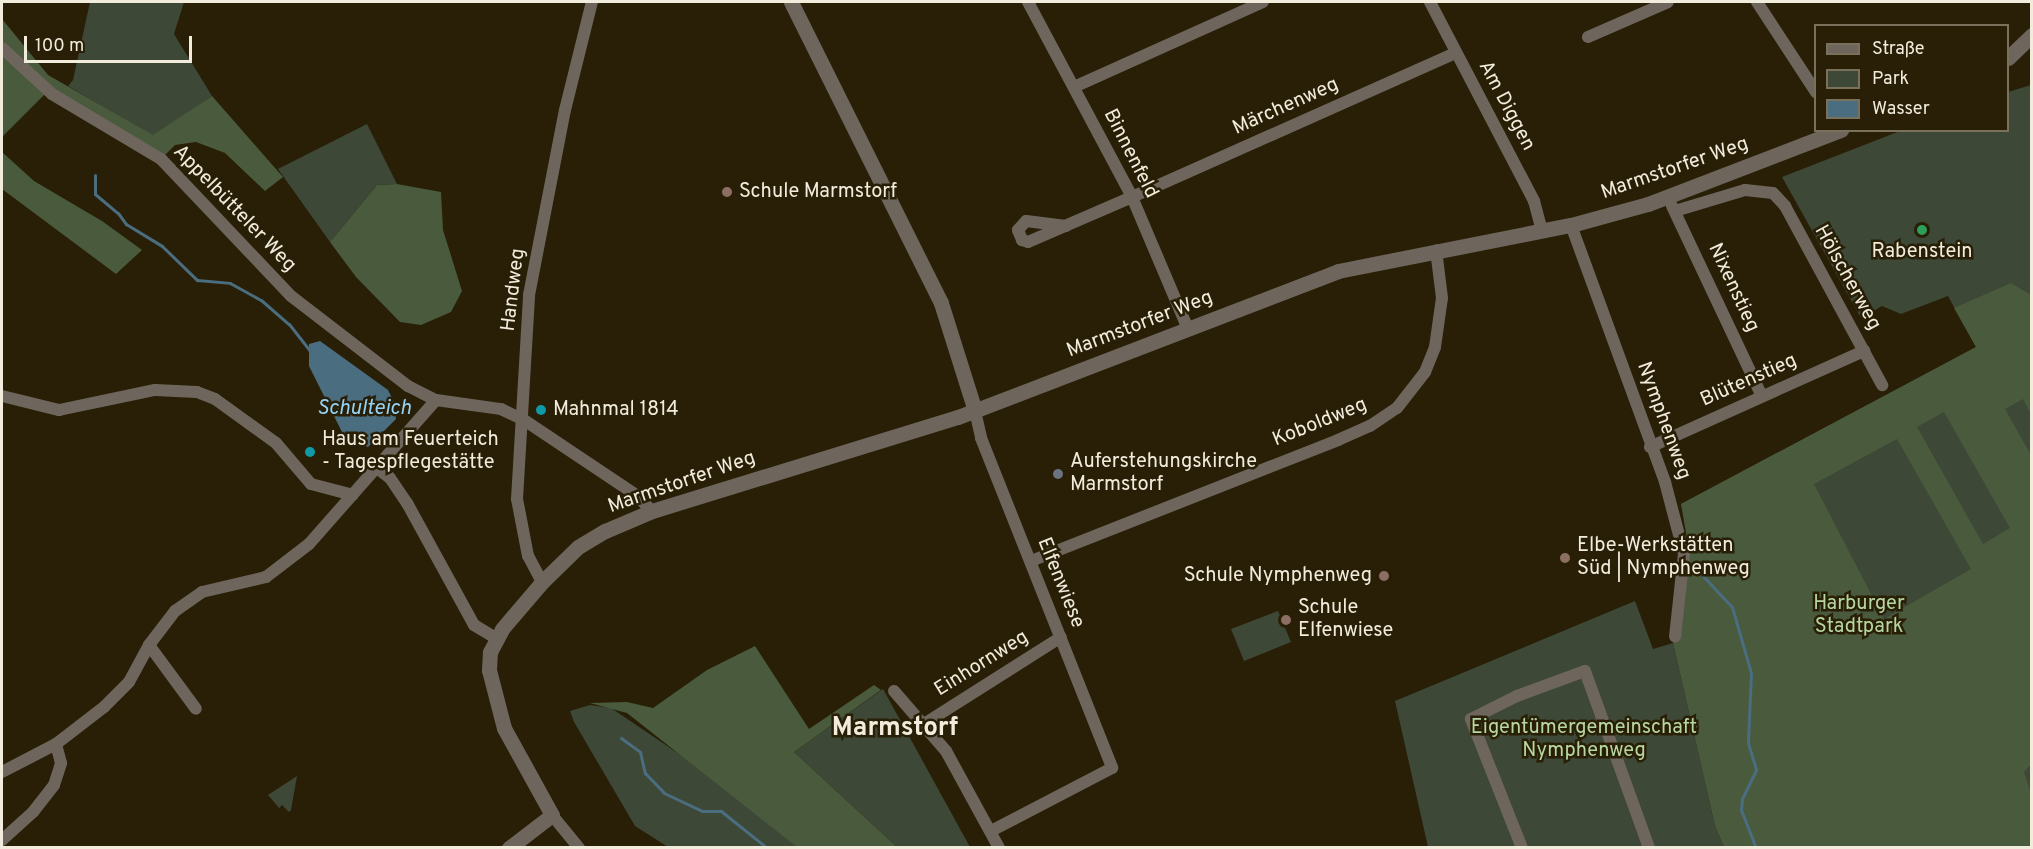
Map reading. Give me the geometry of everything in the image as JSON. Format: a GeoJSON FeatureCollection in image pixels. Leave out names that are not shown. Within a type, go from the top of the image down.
{"type":"FeatureCollection","features":[{"type":"Feature","properties":{"kind":"street","name":"Handweg"},"geometry":{"type":"LineString","coordinates":[[542,582],[528,556],[517,498],[524,420],[529,295],[564,114],[591,2]]}},
{"type":"Feature","properties":{"kind":"street"},"geometry":{"type":"LineString","coordinates":[[791,2],[941,303],[975,411]]}},
{"type":"Feature","properties":{"kind":"street","name":"Binnenfeld"},"geometry":{"type":"LineString","coordinates":[[1028,2],[1132,197],[1188,329]]}},
{"type":"Feature","properties":{"kind":"street"},"geometry":{"type":"LineString","coordinates":[[1074,87],[1263,2]]}},
{"type":"Feature","properties":{"kind":"street","name":"Am Diggen"},"geometry":{"type":"LineString","coordinates":[[1430,2],[1534,201],[1542,230]]}},
{"type":"Feature","properties":{"kind":"street"},"geometry":{"type":"LineString","coordinates":[[1588,37],[1668,2]]}},
{"type":"Feature","properties":{"kind":"street"},"geometry":{"type":"LineString","coordinates":[[1756,2],[1814,90]]}},
{"type":"Feature","properties":{"kind":"street"},"geometry":{"type":"LineString","coordinates":[[2009,56],[2031,34]]}},
{"type":"Feature","properties":{"kind":"street","name":"Appelbütteler Weg"},"geometry":{"type":"LineString","coordinates":[[2,48],[52,94],[161,159],[291,296],[408,386],[436,400],[501,409],[524,420],[636,495],[652,511]]}},
{"type":"Feature","properties":{"kind":"street","name":"Märchenweg"},"geometry":{"type":"LineString","coordinates":[[1066,226],[1455,53]]}},
{"type":"Feature","properties":{"kind":"street","name":"Marmstorfer Weg"},"geometry":{"type":"LineString","coordinates":[[496,638],[542,582],[592,538],[652,511],[975,411],[1338,271],[1571,225],[1668,196],[1838,132]]}},
{"type":"Feature","properties":{"kind":"street","name":"Marmstorfer Weg"},"geometry":{"type":"LineString","coordinates":[[1675,211],[1745,190],[1773,193]]}},
{"type":"Feature","properties":{"kind":"street","name":"Hölscherweg"},"geometry":{"type":"LineString","coordinates":[[1773,193],[1785,206],[1882,385]]}},
{"type":"Feature","properties":{"kind":"street","name":"Nixenstieg"},"geometry":{"type":"LineString","coordinates":[[1668,196],[1762,396]]}},
{"type":"Feature","properties":{"kind":"street","name":"Nymphenweg"},"geometry":{"type":"LineString","coordinates":[[1571,225],[1650,447],[1665,482],[1684,554],[1676,637]]}},
{"type":"Feature","properties":{"kind":"street","name":"Koboldweg"},"geometry":{"type":"LineString","coordinates":[[1030,561],[1338,440],[1370,426],[1397,408],[1425,372],[1435,347],[1442,298],[1436,250]]}},
{"type":"Feature","properties":{"kind":"street","name":"Blütenstieg"},"geometry":{"type":"LineString","coordinates":[[1650,447],[1864,351]]}},
{"type":"Feature","properties":{"kind":"street"},"geometry":{"type":"LineString","coordinates":[[2,396],[59,410],[155,390],[197,392],[215,399],[276,443],[311,484],[353,495]]}},
{"type":"Feature","properties":{"kind":"street"},"geometry":{"type":"LineString","coordinates":[[2,772],[56,744],[129,682],[149,645],[175,611],[202,592],[266,577],[309,544],[436,400]]}},
{"type":"Feature","properties":{"kind":"street","name":"Elfenwiese"},"geometry":{"type":"LineString","coordinates":[[975,411],[977,427],[1112,768],[991,831]]}},
{"type":"Feature","properties":{"kind":"street"},"geometry":{"type":"LineString","coordinates":[[376,468],[390,478],[408,503],[474,625],[496,638],[489,670],[504,728],[552,815],[579,848]]}},
{"type":"Feature","properties":{"kind":"street","name":"Einhornweg"},"geometry":{"type":"LineString","coordinates":[[924,724],[1061,637]]}},
{"type":"Feature","properties":{"kind":"street"},"geometry":{"type":"LineString","coordinates":[[149,645],[196,709]]}},
{"type":"Feature","properties":{"kind":"street"},"geometry":{"type":"LineString","coordinates":[[1522,848],[1471,719],[1506,701],[1585,671],[1649,848]]}},
{"type":"Feature","properties":{"kind":"street"},"geometry":{"type":"LineString","coordinates":[[894,691],[924,724],[964,779],[999,848]]}},
{"type":"Feature","properties":{"kind":"street"},"geometry":{"type":"LineString","coordinates":[[2,840],[33,812],[54,785],[61,763],[56,744]]}},
{"type":"Feature","properties":{"kind":"street"},"geometry":{"type":"LineString","coordinates":[[509,848],[552,815]]}},
{"type":"Feature","properties":{"kind":"green space"},"geometry":{"type":"Polygon","coordinates":[[[90,2],[184,2],[174,34],[212,96],[153,136],[68,86],[73,80],[90,2]]]}},
{"type":"Feature","properties":{"kind":"green space"},"geometry":{"type":"Polygon","coordinates":[[[2,19],[48,75],[153,135],[212,96],[283,177],[265,191],[225,153],[196,142],[175,145],[161,159],[48,91],[2,137],[2,19]]]}},
{"type":"Feature","properties":{"kind":"green space","name":"Harburger Stadtpark"},"geometry":{"type":"Polygon","coordinates":[[[2031,85],[2031,847],[1692,550],[1681,504],[1976,347],[1948,296],[1901,314],[1882,306],[1861,318],[1782,177],[1897,132],[2009,132],[2009,92],[2031,85]]]}},
{"type":"Feature","properties":{"kind":"green space"},"geometry":{"type":"Polygon","coordinates":[[[367,124],[397,184],[377,185],[330,242],[278,169],[367,124]]]}},
{"type":"Feature","properties":{"kind":"green space"},"geometry":{"type":"Polygon","coordinates":[[[2,152],[34,181],[102,221],[142,250],[116,274],[2,189],[2,152]]]}},
{"type":"Feature","properties":{"kind":"green space"},"geometry":{"type":"Polygon","coordinates":[[[397,184],[441,192],[443,230],[462,291],[451,312],[421,325],[400,322],[356,277],[330,242],[377,185],[397,184]]]}},
{"type":"Feature","properties":{"kind":"green space","name":"Harburger Stadtpark"},"geometry":{"type":"Polygon","coordinates":[[[2011,283],[2031,295],[2031,414],[2023,399],[2005,409],[2031,455],[2032,763],[2024,772],[2031,794],[2031,847],[1724,847],[1715,826],[1673,643],[1689,550],[1681,504],[1976,347],[1954,308],[2011,283]],[[1944,412],[1917,427],[1983,544],[2010,528],[1944,412]],[[1897,439],[1814,484],[1884,619],[1971,569],[1897,439]]]}},
{"type":"Feature","properties":{"kind":"green space","name":"Eigentümergemeinschaft Nymphenweg"},"geometry":{"type":"Polygon","coordinates":[[[1635,601],[1653,649],[1673,643],[1715,826],[1724,847],[1428,847],[1395,701],[1635,601]]]}},
{"type":"Feature","properties":{"kind":"green space"},"geometry":{"type":"Polygon","coordinates":[[[1278,611],[1291,642],[1244,661],[1231,629],[1278,611]]]}},
{"type":"Feature","properties":{"kind":"green space"},"geometry":{"type":"Polygon","coordinates":[[[755,646],[809,729],[874,685],[881,690],[794,752],[897,847],[797,847],[627,713],[590,703],[627,702],[653,708],[707,670],[755,646]]]}},
{"type":"Feature","properties":{"kind":"green space"},"geometry":{"type":"Polygon","coordinates":[[[883,689],[970,847],[897,847],[794,752],[883,689]]]}},
{"type":"Feature","properties":{"kind":"green space"},"geometry":{"type":"Polygon","coordinates":[[[590,705],[611,708],[817,847],[668,847],[635,826],[574,722],[570,711],[590,705]]]}},
{"type":"Feature","properties":{"kind":"green space"},"geometry":{"type":"Polygon","coordinates":[[[297,776],[289,812],[282,805],[279,808],[268,795],[297,776]]]}},
{"type":"Feature","properties":{"kind":"water","name":"Schulteich"},"geometry":{"type":"Polygon","coordinates":[[[320,341],[388,390],[395,404],[396,419],[368,447],[346,440],[309,366],[309,344],[320,341]]]}},
{"type":"Feature","properties":{"kind":"waterway"},"geometry":{"type":"LineString","coordinates":[[95,175],[95,194],[118,213],[126,224],[162,246],[197,280],[230,283],[261,300],[289,324],[310,351]]}},
{"type":"Feature","properties":{"kind":"waterway"},"geometry":{"type":"LineString","coordinates":[[1703,576],[1732,607],[1751,673],[1748,743],[1756,770],[1742,799],[1741,810],[1756,848]]}},
{"type":"Feature","properties":{"kind":"waterway"},"geometry":{"type":"LineString","coordinates":[[621,738],[640,752],[645,773],[664,793],[702,811],[721,811],[767,848]]}},
{"type":"Feature","properties":{"kind":"place","name":"Schule Marmstorf"},"geometry":{"type":"Point","coordinates":[727,192]}},
{"type":"Feature","properties":{"kind":"place","name":"Rabenstein"},"geometry":{"type":"Point","coordinates":[1922,230]}},
{"type":"Feature","properties":{"kind":"place","name":"Mahnmal 1814"},"geometry":{"type":"Point","coordinates":[541,410]}},
{"type":"Feature","properties":{"kind":"place","name":"Haus am Feuerteich - Tagespflegestätte"},"geometry":{"type":"Point","coordinates":[310,452]}},
{"type":"Feature","properties":{"kind":"place","name":"Auferstehungskirche Marmstorf"},"geometry":{"type":"Point","coordinates":[1058,474]}},
{"type":"Feature","properties":{"kind":"place","name":"Elbe-Werkstätten Süd | Nymphenweg"},"geometry":{"type":"Point","coordinates":[1565,558]}},
{"type":"Feature","properties":{"kind":"place","name":"Schule Nymphenweg"},"geometry":{"type":"Point","coordinates":[1384,576]}},
{"type":"Feature","properties":{"kind":"place","name":"Schule Elfenwiese"},"geometry":{"type":"Point","coordinates":[1286,620]}},
{"type":"Feature","properties":{"kind":"district","name":"Marmstorf"},"geometry":{"type":"Point","coordinates":[895,729]}}]}
